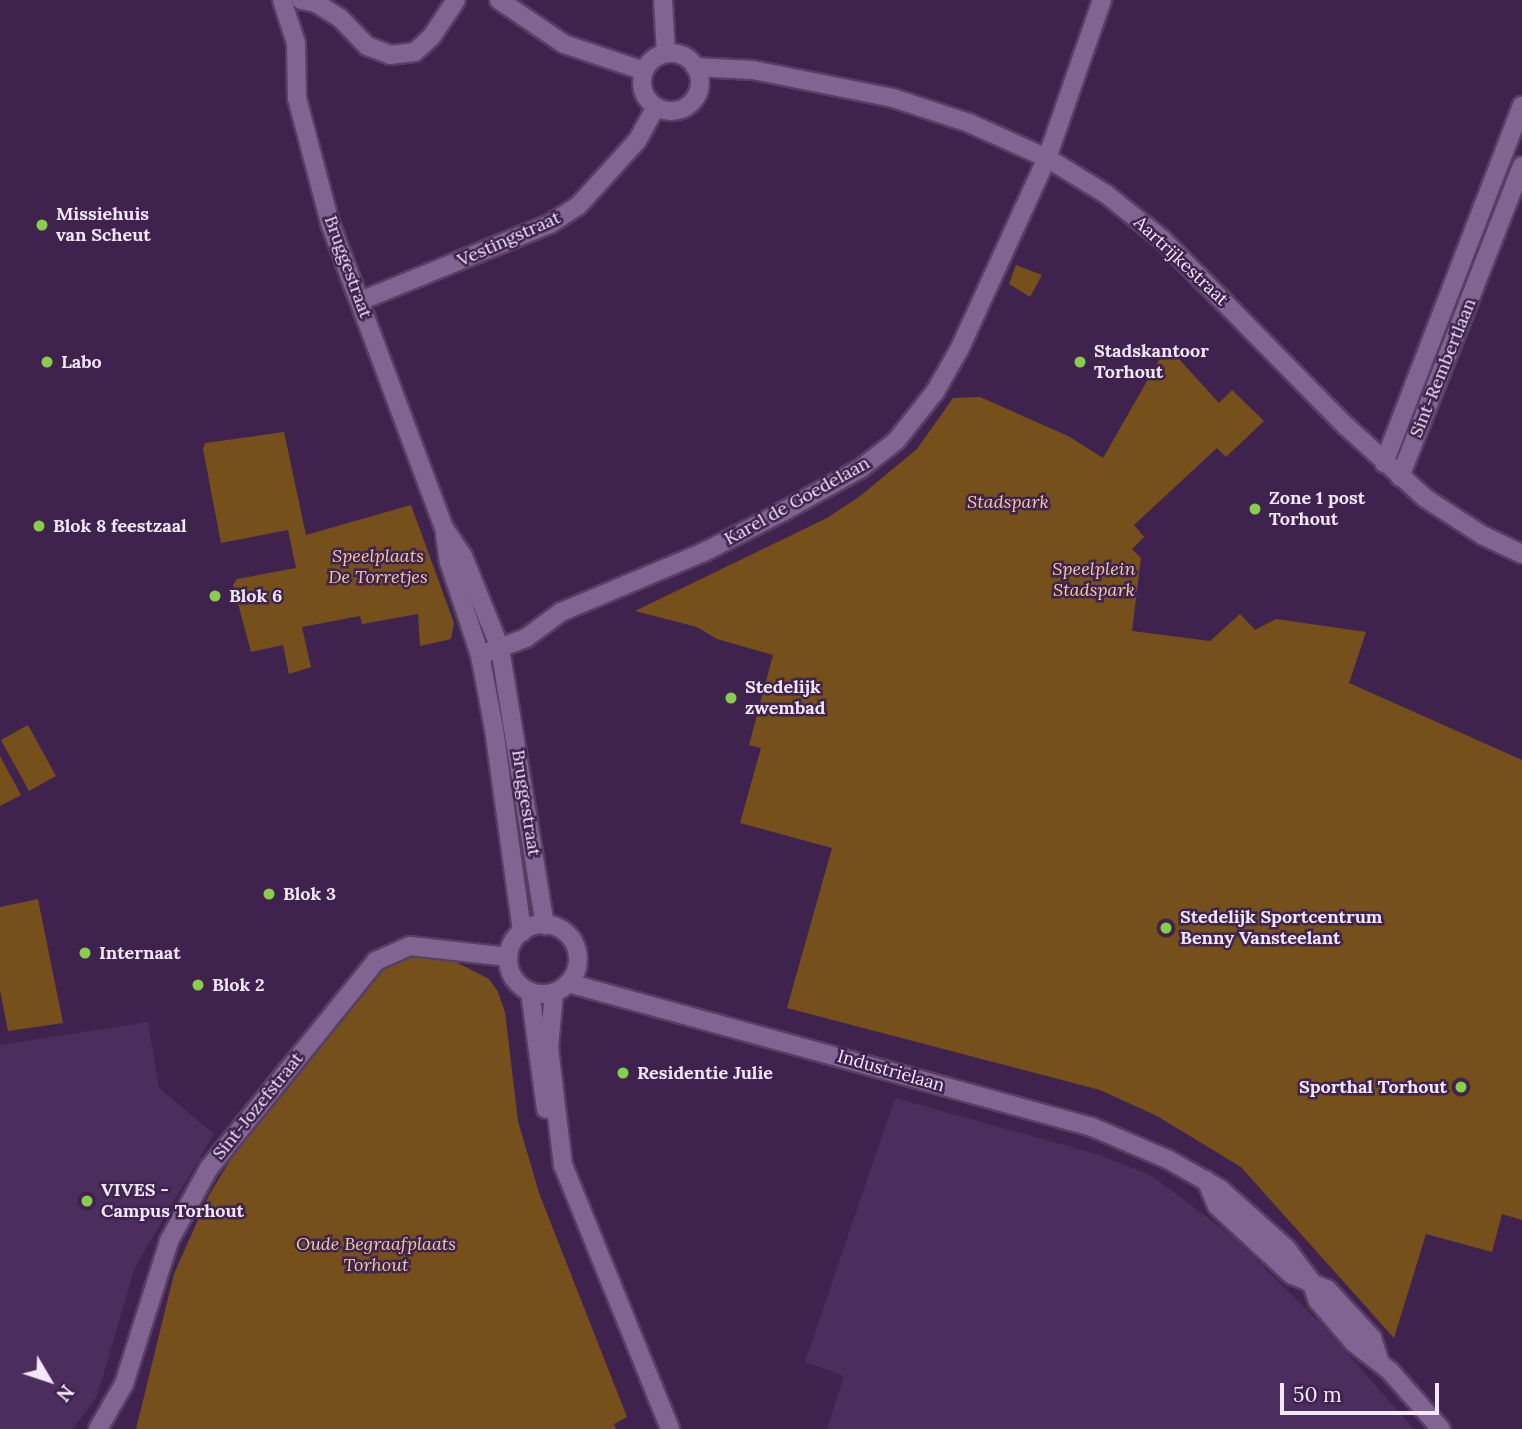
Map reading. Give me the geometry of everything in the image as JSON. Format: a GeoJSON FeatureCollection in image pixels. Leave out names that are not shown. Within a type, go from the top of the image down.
{"type":"FeatureCollection","features":[{"type":"Feature","properties":{"kind":"street","name":"Bruggestraat"},"geometry":{"type":"LineString","coordinates":[[282,0],[296,43],[297,98],[330,223],[444,528],[449,562],[480,655],[508,814],[522,932]]}},
{"type":"Feature","properties":{"kind":"street"},"geometry":{"type":"LineString","coordinates":[[301,0],[316,3],[340,18],[367,46],[390,55],[415,52],[432,36],[456,0]]}},
{"type":"Feature","properties":{"kind":"street"},"geometry":{"type":"LineString","coordinates":[[499,0],[565,44],[644,71]]}},
{"type":"Feature","properties":{"kind":"street"},"geometry":{"type":"LineString","coordinates":[[663,0],[666,53]]}},
{"type":"Feature","properties":{"kind":"street","name":"Karel de Goedelaan"},"geometry":{"type":"LineString","coordinates":[[480,655],[526,638],[561,612],[704,552],[782,512],[860,469],[896,440],[936,391],[959,350],[1047,158],[1102,0]]}},
{"type":"Feature","properties":{"kind":"street"},"geometry":{"type":"LineString","coordinates":[[666,53],[680,54],[695,66],[699,86],[691,103],[673,111],[656,107],[644,92],[644,71],[666,53]]}},
{"type":"Feature","properties":{"kind":"street","name":"Aartrijkestraat"},"geometry":{"type":"LineString","coordinates":[[695,66],[753,70],[894,97],[969,123],[1047,158],[1106,194],[1164,240],[1400,477],[1482,535],[1522,554]]}},
{"type":"Feature","properties":{"kind":"street","name":"Sint-Rembertlaan"},"geometry":{"type":"LineString","coordinates":[[1384,463],[1522,106]]}},
{"type":"Feature","properties":{"kind":"street","name":"Vestingstraat"},"geometry":{"type":"LineString","coordinates":[[360,301],[550,224],[578,206],[630,150],[656,107]]}},
{"type":"Feature","properties":{"kind":"street","name":"Sint-Rembertlaan"},"geometry":{"type":"LineString","coordinates":[[1400,477],[1522,166]]}},
{"type":"Feature","properties":{"kind":"street"},"geometry":{"type":"LineString","coordinates":[[1465,252],[1486,260]]}},
{"type":"Feature","properties":{"kind":"street","name":"Bruggestraat"},"geometry":{"type":"LineString","coordinates":[[444,528],[463,556],[500,648],[545,925]]}},
{"type":"Feature","properties":{"kind":"street"},"geometry":{"type":"LineString","coordinates":[[558,1142],[550,1048],[561,988],[578,966],[574,943],[557,927],[545,925],[522,932],[508,957],[513,976],[530,992],[537,1063],[563,1165],[670,1429]]}},
{"type":"Feature","properties":{"kind":"street","name":"Sint-Jozefstraat"},"geometry":{"type":"LineString","coordinates":[[98,1429],[124,1384],[169,1241],[209,1168],[376,961],[410,946],[508,957]]}},
{"type":"Feature","properties":{"kind":"street"},"geometry":{"type":"LineString","coordinates":[[530,992],[561,988]]}},
{"type":"Feature","properties":{"kind":"street","name":"Industrielaan"},"geometry":{"type":"LineString","coordinates":[[561,988],[1092,1127],[1206,1180],[1254,1216],[1311,1281],[1318,1301],[1354,1343],[1380,1362],[1441,1429]]}},
{"type":"Feature","properties":{"kind":"shaded area","name":"VIVES - Campus Torhout"},"geometry":{"type":"Polygon","coordinates":[[[148,1022],[159,1088],[214,1134],[135,1267],[97,1396],[73,1429],[0,1429],[0,1045],[148,1022]]]}},
{"type":"Feature","properties":{"kind":"shaded area"},"geometry":{"type":"Polygon","coordinates":[[[895,1098],[1100,1155],[1152,1176],[1235,1238],[1324,1327],[1414,1429],[827,1429],[844,1376],[805,1362],[895,1098]]]}},
{"type":"Feature","properties":{"kind":"green space"},"geometry":{"type":"Polygon","coordinates":[[[1016,265],[1042,275],[1030,297],[1009,284],[1016,265]]]}},
{"type":"Feature","properties":{"kind":"green space","name":"Stedelijk Sportcentrum Benny Vansteelant"},"geometry":{"type":"Polygon","coordinates":[[[1167,346],[1219,403],[1232,390],[1264,421],[1226,457],[1217,448],[1134,525],[1144,537],[1132,549],[1141,558],[1132,631],[1210,641],[1240,614],[1255,630],[1276,619],[1366,632],[1349,683],[1522,760],[1522,1220],[1502,1214],[1492,1252],[1426,1234],[1394,1338],[1241,1167],[1157,1116],[1100,1090],[787,1008],[832,848],[740,823],[761,748],[749,745],[773,655],[717,639],[697,627],[635,611],[827,518],[859,497],[917,449],[953,398],[980,397],[1068,436],[1103,458],[1167,346]]]}},
{"type":"Feature","properties":{"kind":"green space","name":"Speelplaats De Torretjes"},"geometry":{"type":"Polygon","coordinates":[[[284,432],[306,535],[411,505],[454,623],[451,639],[420,646],[418,614],[362,624],[360,616],[302,627],[311,667],[289,674],[283,645],[251,652],[233,585],[237,579],[296,568],[288,530],[221,543],[203,449],[205,443],[284,432]]]}},
{"type":"Feature","properties":{"kind":"green space"},"geometry":{"type":"Polygon","coordinates":[[[28,725],[56,776],[29,791],[1,740],[28,725]]]}},
{"type":"Feature","properties":{"kind":"green space"},"geometry":{"type":"Polygon","coordinates":[[[0,756],[21,795],[0,806],[0,756]]]}},
{"type":"Feature","properties":{"kind":"green space"},"geometry":{"type":"Polygon","coordinates":[[[38,899],[63,1023],[8,1031],[0,990],[0,907],[38,899]]]}},
{"type":"Feature","properties":{"kind":"green space","name":"Oude Begraafplaats Torhout"},"geometry":{"type":"Polygon","coordinates":[[[409,954],[452,960],[489,979],[498,992],[505,1012],[518,1121],[539,1193],[627,1417],[614,1424],[616,1429],[136,1429],[174,1274],[208,1197],[240,1144],[361,991],[392,960],[409,954]]]}},
{"type":"Feature","properties":{"kind":"place","name":"Missiehuis van Scheut"},"geometry":{"type":"Point","coordinates":[42,225]}},
{"type":"Feature","properties":{"kind":"place","name":"Labo"},"geometry":{"type":"Point","coordinates":[47,362]}},
{"type":"Feature","properties":{"kind":"place","name":"Stadskantoor Torhout"},"geometry":{"type":"Point","coordinates":[1080,362]}},
{"type":"Feature","properties":{"kind":"place","name":"Zone 1 post Torhout"},"geometry":{"type":"Point","coordinates":[1255,509]}},
{"type":"Feature","properties":{"kind":"place","name":"Blok 8 feestzaal"},"geometry":{"type":"Point","coordinates":[39,526]}},
{"type":"Feature","properties":{"kind":"place","name":"Blok 6"},"geometry":{"type":"Point","coordinates":[215,596]}},
{"type":"Feature","properties":{"kind":"place","name":"Stedelijk zwembad"},"geometry":{"type":"Point","coordinates":[731,698]}},
{"type":"Feature","properties":{"kind":"place","name":"Blok 3"},"geometry":{"type":"Point","coordinates":[269,894]}},
{"type":"Feature","properties":{"kind":"place","name":"Stedelijk Sportcentrum Benny Vansteelant"},"geometry":{"type":"Point","coordinates":[1166,928]}},
{"type":"Feature","properties":{"kind":"place","name":"Internaat"},"geometry":{"type":"Point","coordinates":[85,953]}},
{"type":"Feature","properties":{"kind":"place","name":"Blok 2"},"geometry":{"type":"Point","coordinates":[198,985]}},
{"type":"Feature","properties":{"kind":"place","name":"Residentie Julie"},"geometry":{"type":"Point","coordinates":[623,1073]}},
{"type":"Feature","properties":{"kind":"place","name":"Sporthal Torhout"},"geometry":{"type":"Point","coordinates":[1461,1087]}},
{"type":"Feature","properties":{"kind":"place","name":"VIVES - Campus Torhout"},"geometry":{"type":"Point","coordinates":[87,1201]}},
{"type":"Feature","properties":{"kind":"park label","name":"Stadspark"},"geometry":{"type":"Point","coordinates":[1008,502]}},
{"type":"Feature","properties":{"kind":"park label","name":"Speelplein Stadspark"},"geometry":{"type":"Point","coordinates":[1094,580]}}]}
